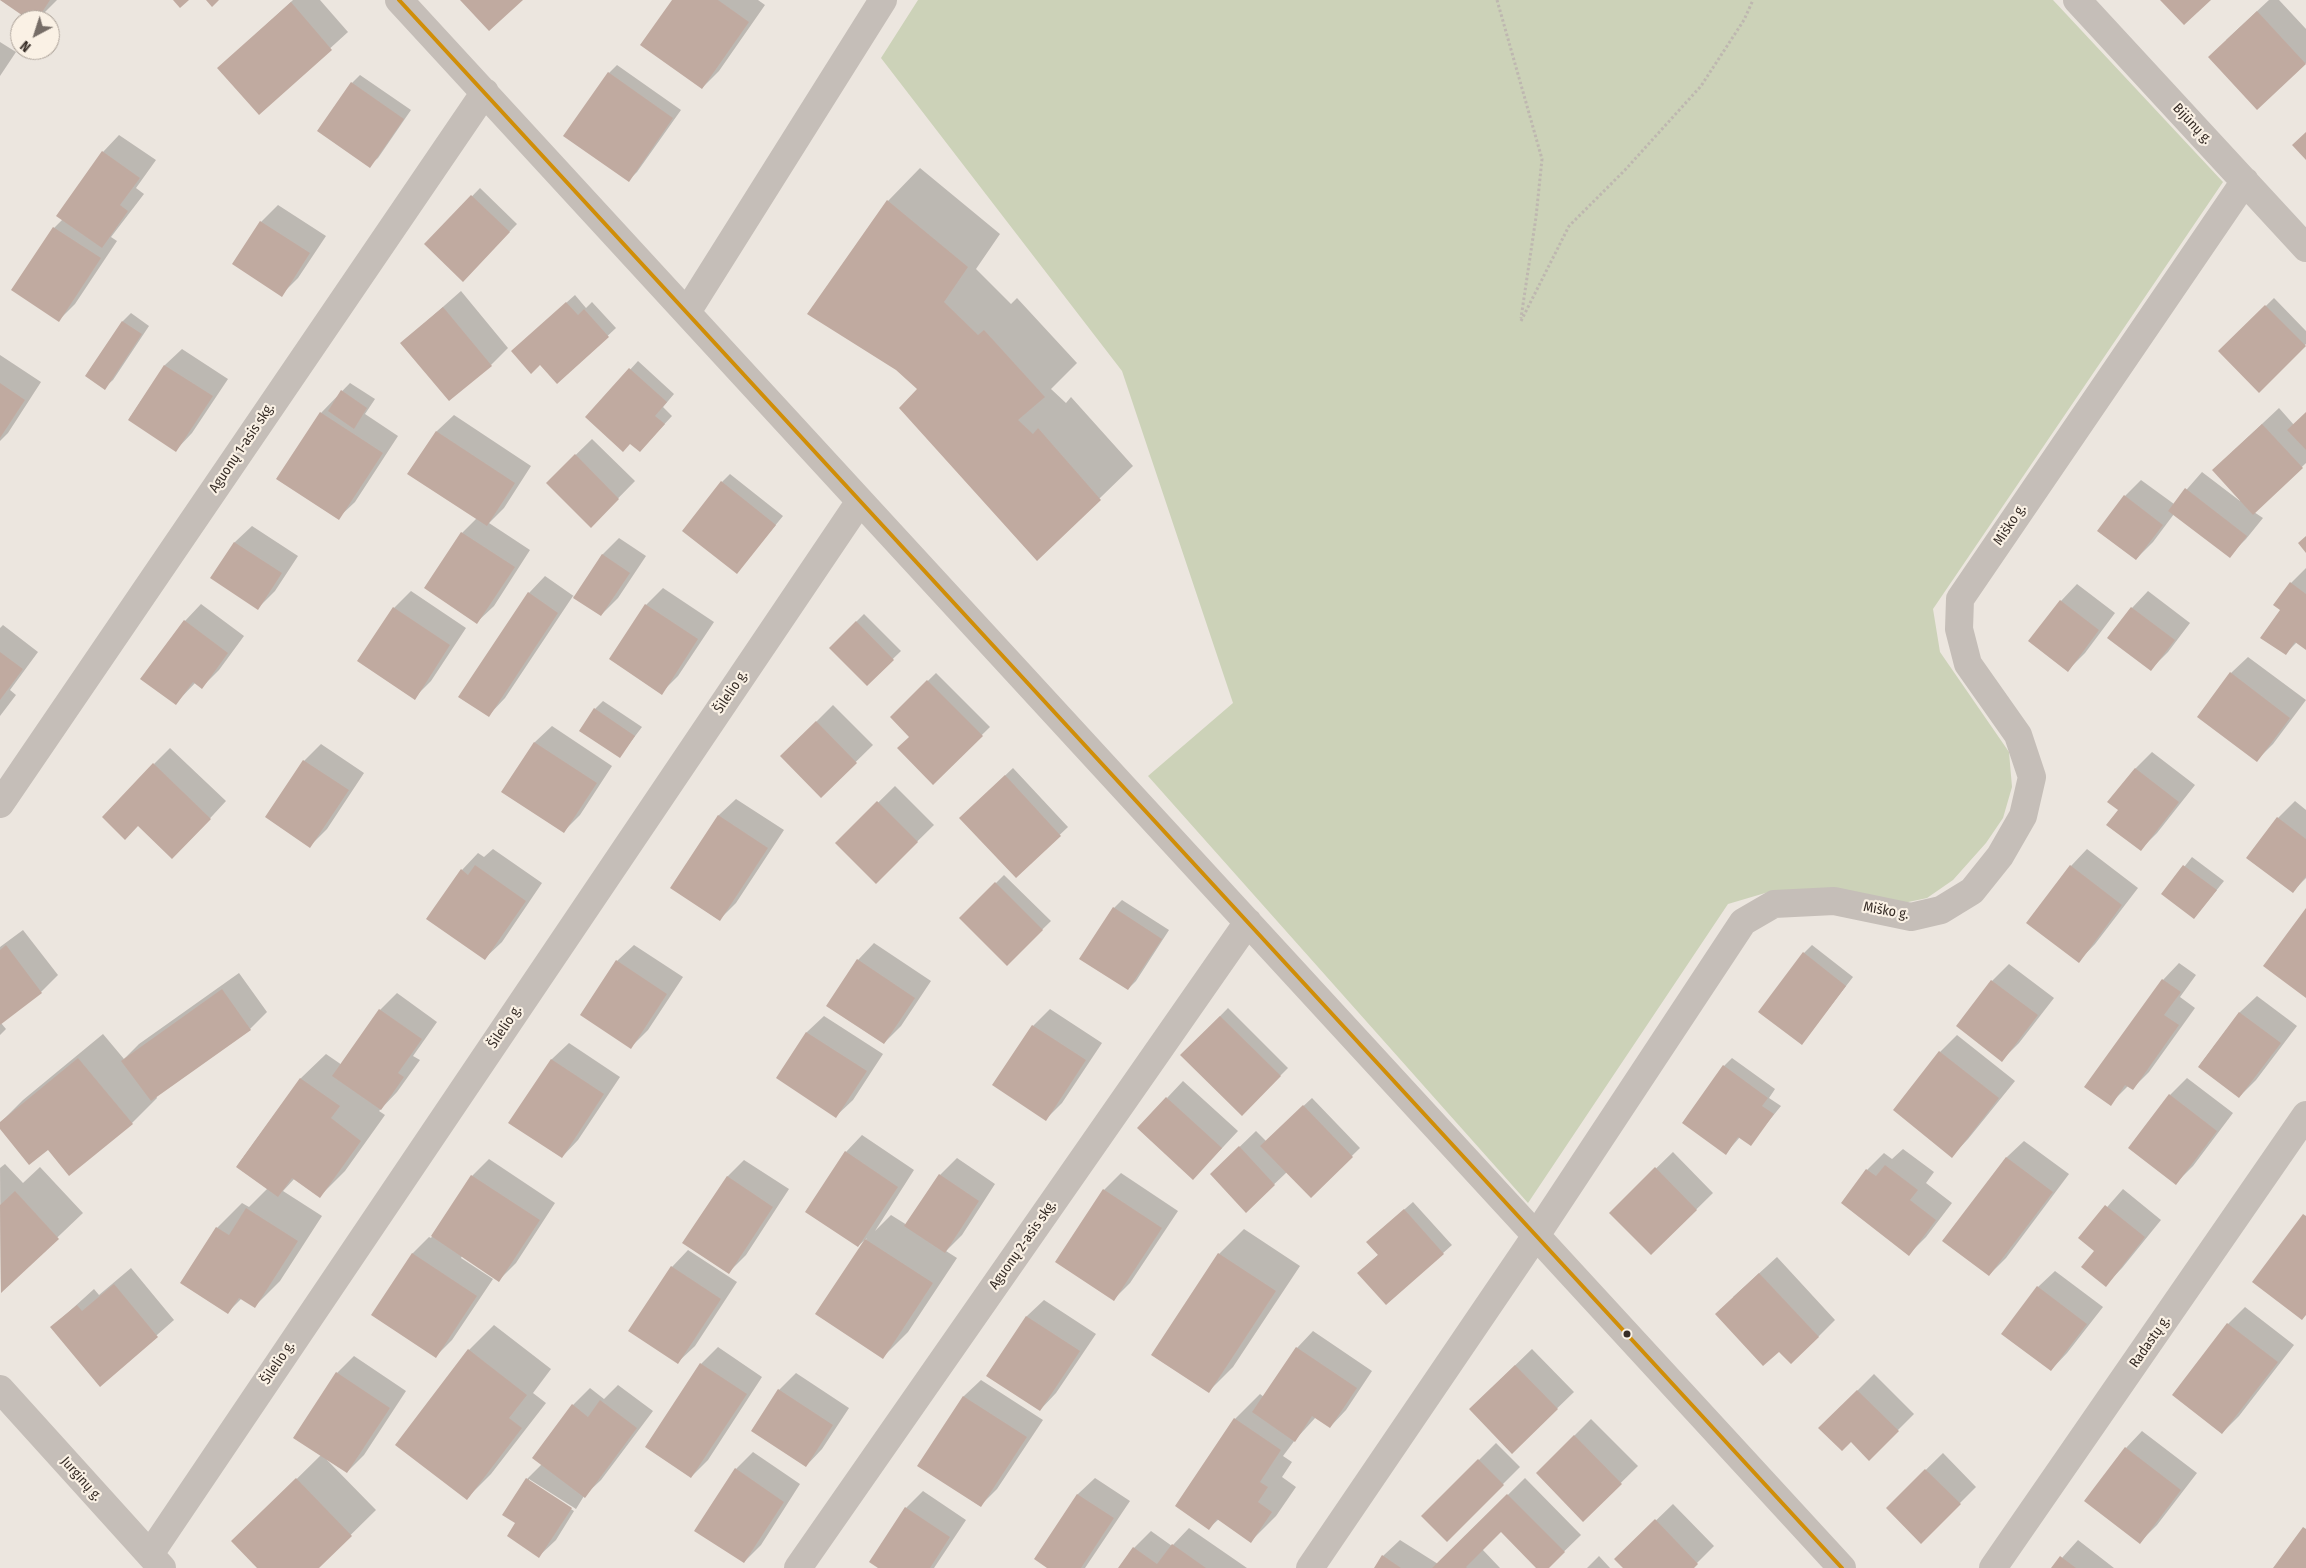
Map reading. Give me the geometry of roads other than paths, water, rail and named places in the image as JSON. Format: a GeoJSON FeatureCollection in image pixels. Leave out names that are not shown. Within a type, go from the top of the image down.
{"type":"FeatureCollection","features":[{"type":"Feature","properties":{"kind":"street"},"geometry":{"type":"LineString","coordinates":[[399,0],[1537,1234],[1842,1568]]}},
{"type":"Feature","properties":{"kind":"street"},"geometry":{"type":"LineString","coordinates":[[687,312],[883,0]]}},
{"type":"Feature","properties":{"kind":"street","name":"Bijūnų g."},"geometry":{"type":"LineString","coordinates":[[2077,0],[2306,248]]}},
{"type":"Feature","properties":{"kind":"street","name":"Aguonų 1-asis skg."},"geometry":{"type":"LineString","coordinates":[[0,804],[485,92]]}},
{"type":"Feature","properties":{"kind":"street","name":"Miško g."},"geometry":{"type":"LineString","coordinates":[[1310,1568],[1537,1234],[1743,922],[1774,904],[1834,901],[1911,917],[1941,910],[1972,891],[2000,856],[2023,816],[2032,777],[2018,735],[1968,664],[1959,630],[1960,599],[2245,181]]}},
{"type":"Feature","properties":{"kind":"street","name":"Šilelio g."},"geometry":{"type":"LineString","coordinates":[[156,1561],[860,501]]}},
{"type":"Feature","properties":{"kind":"street","name":"Aguonų 2-asis skg."},"geometry":{"type":"LineString","coordinates":[[798,1568],[1248,922]]}},
{"type":"Feature","properties":{"kind":"street","name":"Radastų g."},"geometry":{"type":"LineString","coordinates":[[1993,1568],[2306,1115]]}},
{"type":"Feature","properties":{"kind":"street","name":"Jurginų g."},"geometry":{"type":"LineString","coordinates":[[0,1389],[156,1561]]}}]}
